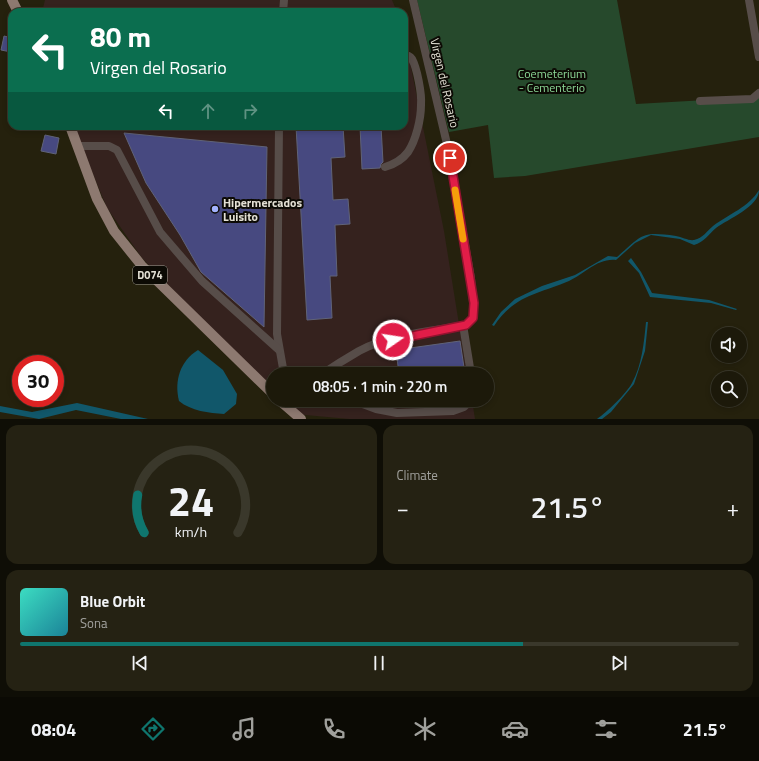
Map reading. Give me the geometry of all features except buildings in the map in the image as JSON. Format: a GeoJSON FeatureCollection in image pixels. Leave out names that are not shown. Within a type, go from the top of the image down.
{"type":"FeatureCollection","features":[{"type":"Feature","properties":{"kind":"main road","name":"D074"},"geometry":{"type":"LineString","coordinates":[[72,130],[97,199],[114,231],[142,266],[266,387]]}},
{"type":"Feature","properties":{"kind":"main road"},"geometry":{"type":"LineString","coordinates":[[290,407],[301,419]]}},
{"type":"Feature","properties":{"kind":"street","name":"Virgen del Rosario"},"geometry":{"type":"LineString","coordinates":[[413,0],[447,144],[471,278],[474,314],[469,323],[463,325]]}},
{"type":"Feature","properties":{"kind":"street"},"geometry":{"type":"LineString","coordinates":[[749,0],[759,57]]}},
{"type":"Feature","properties":{"kind":"street"},"geometry":{"type":"LineString","coordinates":[[385,167],[399,162],[409,151],[417,128],[421,110],[422,104],[416,72],[412,59],[408,56]]}},
{"type":"Feature","properties":{"kind":"street"},"geometry":{"type":"LineString","coordinates":[[700,101],[752,99],[759,93]]}},
{"type":"Feature","properties":{"kind":"street"},"geometry":{"type":"LineString","coordinates":[[279,130],[277,334],[283,367]]}},
{"type":"Feature","properties":{"kind":"street"},"geometry":{"type":"LineString","coordinates":[[78,146],[109,146],[117,150],[160,232],[202,281],[279,350]]}},
{"type":"Feature","properties":{"kind":"street"},"geometry":{"type":"LineString","coordinates":[[334,367],[360,351],[380,343],[405,336],[463,325],[470,367]]}},
{"type":"Feature","properties":{"kind":"street"},"geometry":{"type":"LineString","coordinates":[[371,407],[397,413],[453,411],[464,407]]}},
{"type":"Feature","properties":{"kind":"shaded area"},"geometry":{"type":"Polygon","coordinates":[[[45,0],[392,0],[395,8],[43,8],[45,0]]]}},
{"type":"Feature","properties":{"kind":"shaded area"},"geometry":{"type":"Polygon","coordinates":[[[408,53],[444,231],[466,367],[266,367],[266,385],[142,258],[107,208],[75,130],[408,130],[408,53]]]}},
{"type":"Feature","properties":{"kind":"shaded area"},"geometry":{"type":"Polygon","coordinates":[[[288,407],[473,407],[475,419],[349,419],[295,414],[288,407]]]}},
{"type":"Feature","properties":{"kind":"green space","name":"Coemeterium - Cementerio"},"geometry":{"type":"Polygon","coordinates":[[[417,0],[617,0],[636,104],[759,97],[759,137],[525,176],[494,178],[488,125],[449,132],[417,0]]]}},
{"type":"Feature","properties":{"kind":"water"},"geometry":{"type":"Polygon","coordinates":[[[759,190],[758,196],[749,207],[716,228],[698,244],[694,245],[680,239],[651,235],[635,243],[616,260],[603,261],[569,281],[537,293],[519,302],[510,308],[494,326],[492,325],[501,312],[515,299],[542,286],[575,275],[608,256],[617,257],[643,236],[655,234],[676,236],[692,240],[700,238],[713,226],[744,206],[759,190]]]}},
{"type":"Feature","properties":{"kind":"water"},"geometry":{"type":"Polygon","coordinates":[[[631,258],[641,272],[652,293],[709,300],[737,309],[711,303],[650,297],[639,273],[628,261],[631,258]]]}},
{"type":"Feature","properties":{"kind":"water"},"geometry":{"type":"Polygon","coordinates":[[[646,322],[648,322],[645,351],[634,384],[611,412],[602,419],[597,419],[616,402],[632,383],[640,361],[646,322]]]}},
{"type":"Feature","properties":{"kind":"water"},"geometry":{"type":"Polygon","coordinates":[[[198,350],[223,370],[237,394],[236,404],[224,414],[195,409],[179,401],[177,386],[180,372],[187,360],[198,350]]]}},
{"type":"Feature","properties":{"kind":"water"},"geometry":{"type":"Polygon","coordinates":[[[77,403],[148,419],[121,419],[76,410],[39,419],[0,412],[0,406],[32,412],[64,407],[64,406],[77,403]]]}},
{"type":"Feature","properties":{"kind":"slow traffic"},"geometry":{"type":"LineString","coordinates":[[455,190],[463,239]]}},
{"type":"Feature","properties":{"kind":"place","name":"Hipermercados Luisito"},"geometry":{"type":"Point","coordinates":[215,209]}},
{"type":"Feature","properties":{"kind":"route"},"geometry":{"type":"LineString","coordinates":[[393,340],[405,336],[466,325],[473,318],[474,303],[471,278],[450,158]]}}]}
